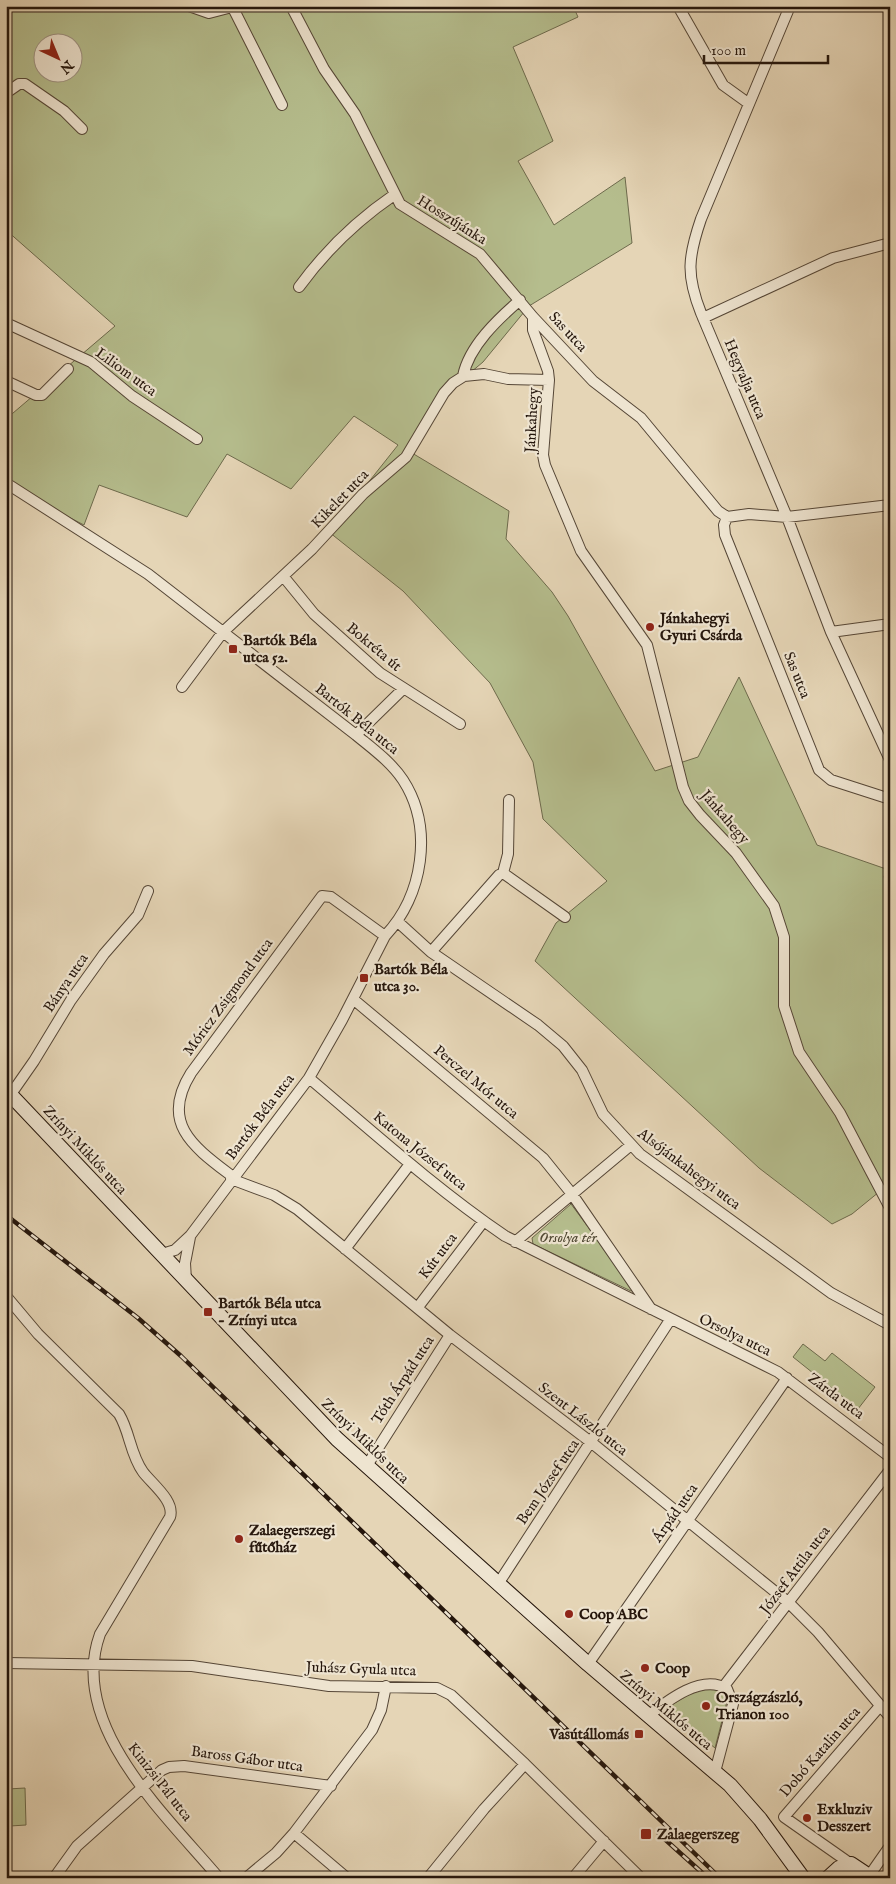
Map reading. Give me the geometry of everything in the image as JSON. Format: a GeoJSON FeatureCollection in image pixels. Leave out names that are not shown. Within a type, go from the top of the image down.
{"type":"FeatureCollection","features":[{"type":"Feature","properties":{"kind":"main road","name":"Zrínyi Miklós utca"},"geometry":{"type":"LineString","coordinates":[[8,1092],[366,1467],[588,1664],[730,1785],[760,1819],[804,1878]]}},
{"type":"Feature","properties":{"kind":"main road"},"geometry":{"type":"LineString","coordinates":[[828,1878],[839,1868],[851,1864],[870,1877]]}},
{"type":"Feature","properties":{"kind":"street"},"geometry":{"type":"LineString","coordinates":[[189,6],[209,13],[235,7],[282,105]]}},
{"type":"Feature","properties":{"kind":"street","name":"Hosszújánka"},"geometry":{"type":"LineString","coordinates":[[291,6],[324,69],[355,114],[394,195],[407,210],[480,254],[533,317],[533,330],[548,371],[549,380]]}},
{"type":"Feature","properties":{"kind":"street"},"geometry":{"type":"LineString","coordinates":[[678,6],[723,85],[748,103]]}},
{"type":"Feature","properties":{"kind":"street","name":"Hegyalja utca"},"geometry":{"type":"LineString","coordinates":[[790,6],[701,219],[689,265],[691,286],[787,517],[831,632],[890,760]]}},
{"type":"Feature","properties":{"kind":"street"},"geometry":{"type":"LineString","coordinates":[[6,93],[19,84],[25,84],[64,111],[82,129]]}},
{"type":"Feature","properties":{"kind":"street"},"geometry":{"type":"LineString","coordinates":[[299,287],[317,261],[338,239],[363,216],[394,195]]}},
{"type":"Feature","properties":{"kind":"street"},"geometry":{"type":"LineString","coordinates":[[703,318],[833,258],[890,243]]}},
{"type":"Feature","properties":{"kind":"street","name":"Kikelet utca"},"geometry":{"type":"LineString","coordinates":[[182,687],[223,632],[246,613],[312,549],[363,494],[406,457],[444,393],[463,376],[468,360],[478,344],[491,328],[520,300]]}},
{"type":"Feature","properties":{"kind":"street","name":"Sas utca"},"geometry":{"type":"LineString","coordinates":[[533,317],[593,381],[640,418],[718,510],[727,517],[724,526],[725,536],[819,770],[825,777],[890,799]]}},
{"type":"Feature","properties":{"kind":"street","name":"Liliom utca"},"geometry":{"type":"LineString","coordinates":[[6,323],[91,362],[132,396],[197,439]]}},
{"type":"Feature","properties":{"kind":"street"},"geometry":{"type":"LineString","coordinates":[[6,381],[42,395],[68,369]]}},
{"type":"Feature","properties":{"kind":"street"},"geometry":{"type":"LineString","coordinates":[[463,376],[484,374],[508,379],[549,380]]}},
{"type":"Feature","properties":{"kind":"street","name":"Jánkahegy"},"geometry":{"type":"LineString","coordinates":[[549,380],[544,454],[546,465],[581,551],[647,645],[683,786],[689,801],[736,852],[774,906],[784,937],[784,1006],[799,1052],[840,1113],[890,1208]]}},
{"type":"Feature","properties":{"kind":"street","name":"Bartók Béla utca"},"geometry":{"type":"LineString","coordinates":[[6,483],[148,574],[356,735],[396,772],[411,794],[416,812],[420,842],[418,871],[414,891],[398,922],[385,936],[353,999],[309,1078],[190,1236]]}},
{"type":"Feature","properties":{"kind":"street"},"geometry":{"type":"LineString","coordinates":[[727,517],[749,514],[787,517],[890,505]]}},
{"type":"Feature","properties":{"kind":"street","name":"Bokréta út"},"geometry":{"type":"LineString","coordinates":[[283,576],[314,614],[370,665],[403,689],[460,724]]}},
{"type":"Feature","properties":{"kind":"street"},"geometry":{"type":"LineString","coordinates":[[831,632],[890,624]]}},
{"type":"Feature","properties":{"kind":"street"},"geometry":{"type":"LineString","coordinates":[[356,735],[403,689]]}},
{"type":"Feature","properties":{"kind":"street"},"geometry":{"type":"LineString","coordinates":[[431,952],[499,875],[503,873],[508,854],[509,800]]}},
{"type":"Feature","properties":{"kind":"street"},"geometry":{"type":"LineString","coordinates":[[503,873],[565,917]]}},
{"type":"Feature","properties":{"kind":"street","name":"Bánya utca"},"geometry":{"type":"LineString","coordinates":[[8,1092],[30,1068],[71,1000],[104,954],[138,915],[148,891]]}},
{"type":"Feature","properties":{"kind":"street","name":"Móricz Zsigmond utca"},"geometry":{"type":"LineString","coordinates":[[232,1178],[199,1150],[182,1126],[178,1103],[182,1089],[191,1073],[322,896],[327,894],[385,936]]}},
{"type":"Feature","properties":{"kind":"street","name":"Alsójánkahegyi utca"},"geometry":{"type":"LineString","coordinates":[[398,922],[431,952],[538,1025],[563,1046],[582,1070],[603,1114],[631,1145],[831,1293],[890,1325]]}},
{"type":"Feature","properties":{"kind":"street","name":"Perczel Mór utca"},"geometry":{"type":"LineString","coordinates":[[353,999],[539,1154],[572,1194]]}},
{"type":"Feature","properties":{"kind":"street","name":"Katona József utca"},"geometry":{"type":"LineString","coordinates":[[309,1078],[410,1164],[483,1222],[515,1242]]}},
{"type":"Feature","properties":{"kind":"street"},"geometry":{"type":"LineString","coordinates":[[631,1145],[515,1242],[670,1320]]}},
{"type":"Feature","properties":{"kind":"street"},"geometry":{"type":"LineString","coordinates":[[345,1249],[410,1164]]}},
{"type":"Feature","properties":{"kind":"street","name":"Szent László utca"},"geometry":{"type":"LineString","coordinates":[[232,1178],[280,1198],[297,1209],[450,1335],[592,1443],[789,1603],[818,1632],[890,1717]]}},
{"type":"Feature","properties":{"kind":"street"},"geometry":{"type":"LineString","coordinates":[[572,1194],[652,1310]]}},
{"type":"Feature","properties":{"kind":"street","name":"Kút utca"},"geometry":{"type":"LineString","coordinates":[[418,1308],[483,1222]]}},
{"type":"Feature","properties":{"kind":"street"},"geometry":{"type":"LineString","coordinates":[[162,1254],[175,1250],[190,1236]]}},
{"type":"Feature","properties":{"kind":"street"},"geometry":{"type":"LineString","coordinates":[[186,1280],[185,1264],[190,1236]]}},
{"type":"Feature","properties":{"kind":"street","name":"Kinizsi Pál utca"},"geometry":{"type":"LineString","coordinates":[[6,1296],[38,1334],[116,1410],[125,1425],[135,1458],[171,1509],[170,1517],[100,1634],[94,1654],[97,1699],[106,1728],[118,1754],[142,1787],[219,1878]]}},
{"type":"Feature","properties":{"kind":"street","name":"Orsolya utca"},"geometry":{"type":"LineString","coordinates":[[670,1320],[787,1378]]}},
{"type":"Feature","properties":{"kind":"street","name":"Bem József utca"},"geometry":{"type":"LineString","coordinates":[[498,1584],[592,1443],[670,1320]]}},
{"type":"Feature","properties":{"kind":"street","name":"Tóth Árpád utca"},"geometry":{"type":"LineString","coordinates":[[366,1467],[450,1335]]}},
{"type":"Feature","properties":{"kind":"street","name":"Zárda utca"},"geometry":{"type":"LineString","coordinates":[[787,1378],[890,1457]]}},
{"type":"Feature","properties":{"kind":"street","name":"Árpád utca"},"geometry":{"type":"LineString","coordinates":[[588,1664],[787,1378]]}},
{"type":"Feature","properties":{"kind":"street","name":"József Attila utca"},"geometry":{"type":"LineString","coordinates":[[724,1686],[890,1470]]}},
{"type":"Feature","properties":{"kind":"street","name":"Juhász Gyula utca"},"geometry":{"type":"LineString","coordinates":[[6,1663],[192,1666],[329,1686],[431,1687],[444,1690],[525,1764],[604,1840],[640,1878]]}},
{"type":"Feature","properties":{"kind":"street"},"geometry":{"type":"LineString","coordinates":[[648,1716],[660,1706],[696,1687],[711,1683],[724,1686],[729,1692],[733,1704],[714,1772]]}},
{"type":"Feature","properties":{"kind":"street"},"geometry":{"type":"LineString","coordinates":[[246,1878],[276,1853],[294,1833],[372,1730],[379,1716],[386,1686]]}},
{"type":"Feature","properties":{"kind":"street","name":"Dobó Katalin utca"},"geometry":{"type":"LineString","coordinates":[[851,1864],[784,1817],[880,1706]]}},
{"type":"Feature","properties":{"kind":"street"},"geometry":{"type":"LineString","coordinates":[[428,1878],[484,1809],[525,1764]]}},
{"type":"Feature","properties":{"kind":"street","name":"Baross Gábor utca"},"geometry":{"type":"LineString","coordinates":[[54,1878],[77,1846],[165,1768],[184,1766],[331,1786]]}},
{"type":"Feature","properties":{"kind":"street"},"geometry":{"type":"LineString","coordinates":[[294,1833],[348,1878]]}},
{"type":"Feature","properties":{"kind":"street"},"geometry":{"type":"LineString","coordinates":[[573,1878],[604,1840]]}},
{"type":"Feature","properties":{"kind":"street"},"geometry":{"type":"LineString","coordinates":[[870,1877],[890,1846]]}},
{"type":"Feature","properties":{"kind":"green space"},"geometry":{"type":"Polygon","coordinates":[[[6,6],[573,6],[578,17],[513,47],[553,141],[518,161],[554,225],[625,177],[632,243],[529,306],[483,362],[446,393],[407,450],[509,511],[506,539],[552,592],[568,616],[655,771],[698,757],[739,677],[817,845],[889,870],[884,876],[890,909],[890,1183],[852,1214],[832,1224],[759,1168],[535,961],[556,923],[607,881],[543,819],[533,762],[490,683],[403,591],[329,532],[398,445],[354,416],[291,489],[227,454],[187,517],[99,485],[84,525],[6,485],[6,419],[115,326],[6,230],[6,6]]]}},
{"type":"Feature","properties":{"kind":"green space","name":"Orsolya tér"},"geometry":{"type":"Polygon","coordinates":[[[571,1204],[635,1290],[631,1291],[533,1244],[532,1238],[571,1204]]]}},
{"type":"Feature","properties":{"kind":"green space"},"geometry":{"type":"Polygon","coordinates":[[[803,1344],[825,1361],[832,1353],[875,1387],[858,1409],[793,1357],[803,1344]]]}},
{"type":"Feature","properties":{"kind":"green space"},"geometry":{"type":"Polygon","coordinates":[[[704,1686],[722,1692],[727,1701],[715,1748],[666,1708],[704,1686]]]}},
{"type":"Feature","properties":{"kind":"green space"},"geometry":{"type":"Polygon","coordinates":[[[25,1788],[26,1825],[10,1826],[8,1789],[25,1788]]]}},
{"type":"Feature","properties":{"kind":"railway"},"geometry":{"type":"LineString","coordinates":[[6,1215],[138,1318],[181,1356],[720,1878]]}},
{"type":"Feature","properties":{"kind":"railway"},"geometry":{"type":"LineString","coordinates":[[659,1834],[708,1878]]}},
{"type":"Feature","properties":{"kind":"place","name":"Jánkahegyi Gyuri Csárda"},"geometry":{"type":"Point","coordinates":[650,627]}},
{"type":"Feature","properties":{"kind":"place","name":"Bartók Béla utca 52."},"geometry":{"type":"Point","coordinates":[233,649]}},
{"type":"Feature","properties":{"kind":"place","name":"Bartók Béla utca 30."},"geometry":{"type":"Point","coordinates":[364,978]}},
{"type":"Feature","properties":{"kind":"place","name":"Bartók Béla utca - Zrínyi utca"},"geometry":{"type":"Point","coordinates":[208,1312]}},
{"type":"Feature","properties":{"kind":"place","name":"Zalaegerszegi fűtőház"},"geometry":{"type":"Point","coordinates":[239,1539]}},
{"type":"Feature","properties":{"kind":"place","name":"Coop ABC"},"geometry":{"type":"Point","coordinates":[569,1614]}},
{"type":"Feature","properties":{"kind":"place","name":"Coop"},"geometry":{"type":"Point","coordinates":[645,1668]}},
{"type":"Feature","properties":{"kind":"place","name":"Országzászló, Trianon 100"},"geometry":{"type":"Point","coordinates":[706,1706]}},
{"type":"Feature","properties":{"kind":"place","name":"Vasútállomás"},"geometry":{"type":"Point","coordinates":[639,1734]}},
{"type":"Feature","properties":{"kind":"place","name":"Exkluziv Desszert"},"geometry":{"type":"Point","coordinates":[807,1818]}},
{"type":"Feature","properties":{"kind":"place","name":"Zalaegerszeg"},"geometry":{"type":"Point","coordinates":[646,1834]}}]}
